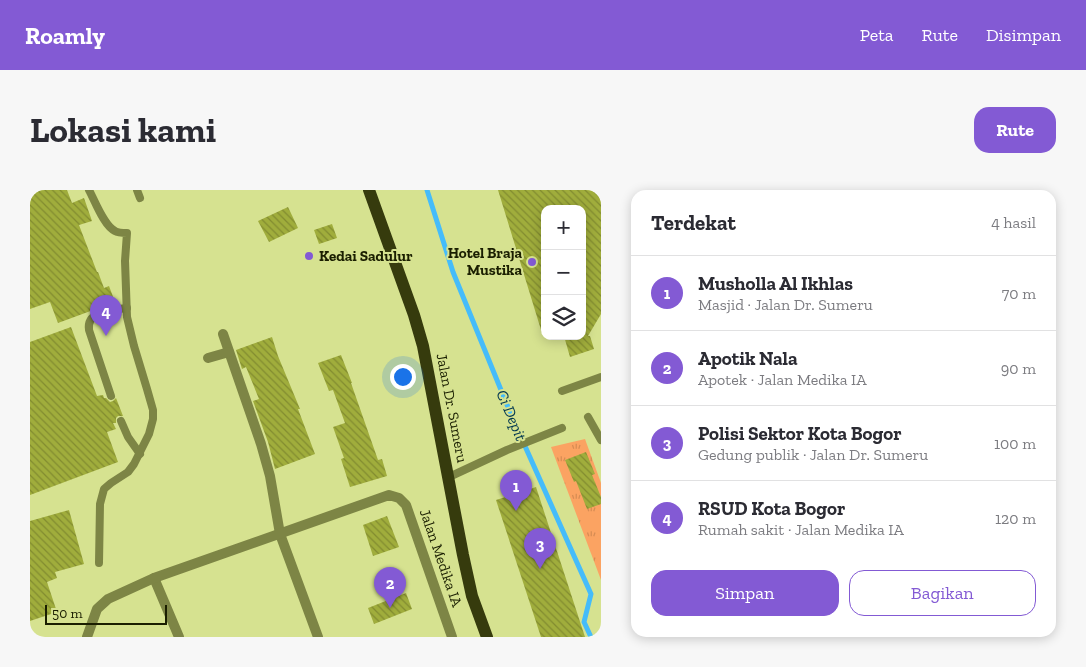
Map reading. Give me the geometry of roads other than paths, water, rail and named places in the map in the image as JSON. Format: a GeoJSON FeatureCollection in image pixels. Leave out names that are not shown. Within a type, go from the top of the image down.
{"type":"FeatureCollection","features":[{"type":"Feature","properties":{"kind":"main road","name":"Jalan Dr. Sumeru"},"geometry":{"type":"LineString","coordinates":[[369,190],[414,315],[423,346],[472,596],[487,637]]}},
{"type":"Feature","properties":{"kind":"street"},"geometry":{"type":"LineString","coordinates":[[223,334],[261,444],[270,476],[280,534],[318,637]]}},
{"type":"Feature","properties":{"kind":"street"},"geometry":{"type":"LineString","coordinates":[[208,358],[229,352]]}},
{"type":"Feature","properties":{"kind":"street","name":"Jalan Medika IA"},"geometry":{"type":"LineString","coordinates":[[88,637],[95,613],[104,602],[154,578],[389,495],[399,498],[406,505],[452,637]]}},
{"type":"Feature","properties":{"kind":"street"},"geometry":{"type":"LineString","coordinates":[[154,578],[179,637]]}},
{"type":"Feature","properties":{"kind":"lane"},"geometry":{"type":"LineString","coordinates":[[90,190],[107,225],[114,231],[126,233],[127,317],[153,410],[152,426],[140,454],[128,472],[108,486],[101,496],[99,563]]}},
{"type":"Feature","properties":{"kind":"lane"},"geometry":{"type":"LineString","coordinates":[[110,396],[88,324],[95,314],[127,308]]}},
{"type":"Feature","properties":{"kind":"lane"},"geometry":{"type":"LineString","coordinates":[[562,391],[601,377]]}},
{"type":"Feature","properties":{"kind":"lane"},"geometry":{"type":"LineString","coordinates":[[588,417],[601,440]]}},
{"type":"Feature","properties":{"kind":"lane"},"geometry":{"type":"LineString","coordinates":[[121,421],[128,438],[140,454]]}},
{"type":"Feature","properties":{"kind":"lane"},"geometry":{"type":"LineString","coordinates":[[449,477],[507,450],[562,428]]}},
{"type":"Feature","properties":{"kind":"waterway","name":"Ci Depit"},"geometry":{"type":"LineString","coordinates":[[427,190],[453,272],[512,417],[591,594],[584,622],[591,637]]}},
{"type":"Feature","properties":{"kind":"place","name":"Kedai Sadulur"},"geometry":{"type":"Point","coordinates":[309,256]}},
{"type":"Feature","properties":{"kind":"place","name":"Hotel Braja Mustika"},"geometry":{"type":"Point","coordinates":[532,262]}},
{"type":"Feature","properties":{"kind":"place","name":"RSUD Kota Bogor"},"geometry":{"type":"Point","coordinates":[106,336]}},
{"type":"Feature","properties":{"kind":"place","name":"Musholla Al Ikhlas"},"geometry":{"type":"Point","coordinates":[516,511]}},
{"type":"Feature","properties":{"kind":"place","name":"Polisi Sektor Kota Bogor"},"geometry":{"type":"Point","coordinates":[540,569]}},
{"type":"Feature","properties":{"kind":"place","name":"Apotik Nala"},"geometry":{"type":"Point","coordinates":[390,608]}}]}
